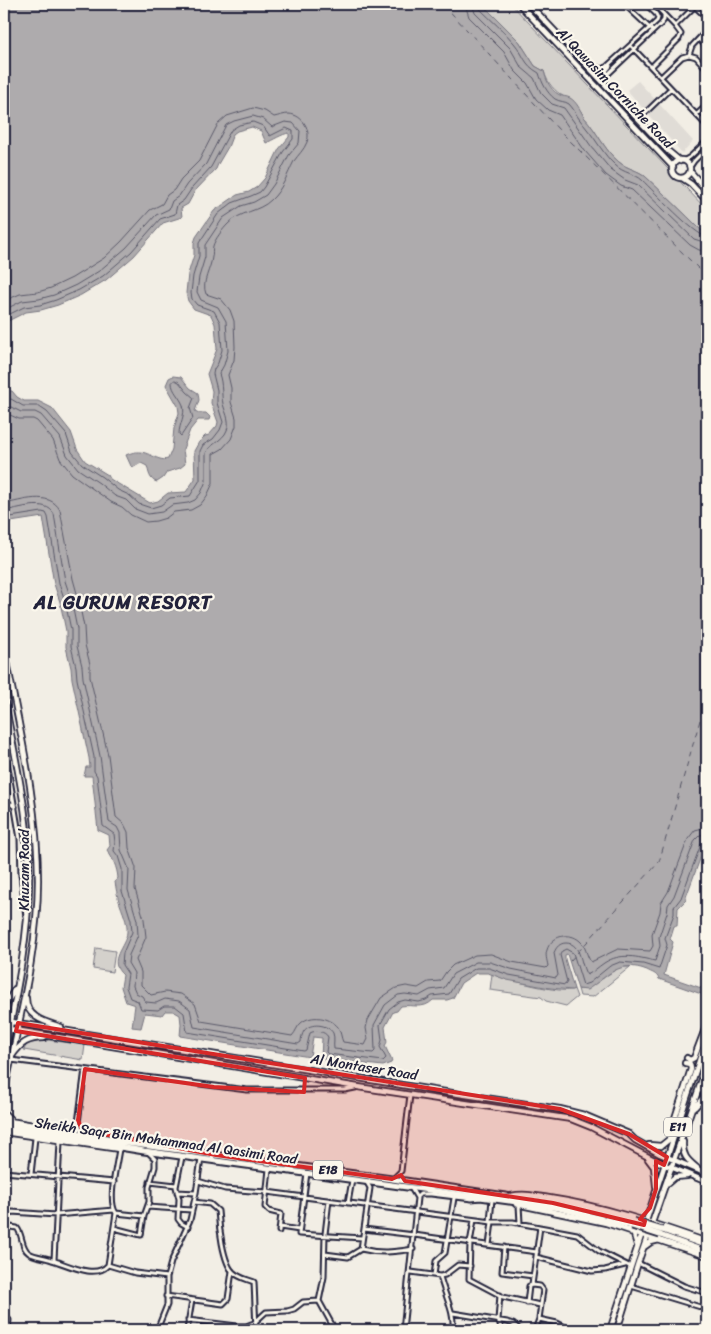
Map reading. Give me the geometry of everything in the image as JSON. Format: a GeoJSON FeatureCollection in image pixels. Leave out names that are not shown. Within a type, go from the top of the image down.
{"type":"FeatureCollection","features":[{"type":"Feature","properties":{"kind":"highway","name":"Sheikh Saqr Bin Mohammad Al Qasimi Road"},"geometry":{"type":"LineString","coordinates":[[5,1129],[146,1145],[510,1196],[588,1209],[707,1246]]}},
{"type":"Feature","properties":{"kind":"highway","name":"Sheikh Saqr Bin Mohammad Al Qasimi Road"},"geometry":{"type":"LineString","coordinates":[[5,1129],[201,1159],[308,1172],[434,1192],[558,1208],[632,1223]]}},
{"type":"Feature","properties":{"kind":"highway","name":"Sheikh Saqr Bin Mohammad Al Qasimi Road"},"geometry":{"type":"LineString","coordinates":[[661,1233],[707,1252]]}},
{"type":"Feature","properties":{"kind":"main road","name":"Al Qawasim Corniche Road"},"geometry":{"type":"LineString","coordinates":[[519,4],[673,167]]}},
{"type":"Feature","properties":{"kind":"main road","name":"Al Qawasim Corniche Road"},"geometry":{"type":"LineString","coordinates":[[529,4],[668,151],[681,161]]}},
{"type":"Feature","properties":{"kind":"main road"},"geometry":{"type":"LineString","coordinates":[[707,191],[686,162],[676,163],[673,167],[674,175],[691,184],[707,201]]}},
{"type":"Feature","properties":{"kind":"main road"},"geometry":{"type":"LineString","coordinates":[[682,178],[687,176],[690,169]]}},
{"type":"Feature","properties":{"kind":"main road","name":"Khuzam Road"},"geometry":{"type":"LineString","coordinates":[[4,646],[35,824],[38,862],[37,907],[26,987],[4,1094]]}},
{"type":"Feature","properties":{"kind":"main road","name":"Khuzam Road"},"geometry":{"type":"LineString","coordinates":[[4,697],[24,810],[28,846],[29,884],[18,983],[4,1057]]}},
{"type":"Feature","properties":{"kind":"main road"},"geometry":{"type":"LineString","coordinates":[[29,884],[31,905],[37,907]]}},
{"type":"Feature","properties":{"kind":"main road"},"geometry":{"type":"LineString","coordinates":[[4,1008],[18,983]]}},
{"type":"Feature","properties":{"kind":"main road"},"geometry":{"type":"LineString","coordinates":[[26,987],[26,1003],[33,1016],[41,1021],[76,1032]]}},
{"type":"Feature","properties":{"kind":"main road","name":"Al Montaser Road"},"geometry":{"type":"LineString","coordinates":[[12,1022],[572,1111],[629,1134],[635,1140],[674,1161],[707,1174]]}},
{"type":"Feature","properties":{"kind":"main road"},"geometry":{"type":"LineString","coordinates":[[635,1140],[651,1146],[658,1146],[667,1142],[676,1133],[675,1118],[691,1067],[686,1060],[694,1058],[707,1024]]}},
{"type":"Feature","properties":{"kind":"main road","name":"Al Montaser Road"},"geometry":{"type":"LineString","coordinates":[[10,1029],[358,1087],[571,1119],[591,1127],[664,1165],[707,1182]]}},
{"type":"Feature","properties":{"kind":"main road"},"geometry":{"type":"LineString","coordinates":[[11,1058],[25,1041],[33,1038],[52,1037]]}},
{"type":"Feature","properties":{"kind":"main road"},"geometry":{"type":"LineString","coordinates":[[699,1090],[695,1085],[707,1039]]}},
{"type":"Feature","properties":{"kind":"main road","name":"E11"},"geometry":{"type":"LineString","coordinates":[[641,1234],[707,1039]]}},
{"type":"Feature","properties":{"kind":"main road","name":"E11"},"geometry":{"type":"LineString","coordinates":[[648,1236],[707,1066]]}},
{"type":"Feature","properties":{"kind":"main road"},"geometry":{"type":"LineString","coordinates":[[690,1114],[697,1103],[703,1098],[707,1098]]}},
{"type":"Feature","properties":{"kind":"main road"},"geometry":{"type":"LineString","coordinates":[[555,1116],[569,1116],[572,1111]]}},
{"type":"Feature","properties":{"kind":"main road"},"geometry":{"type":"LineString","coordinates":[[4,1113],[14,1122]]}},
{"type":"Feature","properties":{"kind":"main road"},"geometry":{"type":"LineString","coordinates":[[4,1120],[125,1139],[146,1145]]}},
{"type":"Feature","properties":{"kind":"main road"},"geometry":{"type":"LineString","coordinates":[[5,1129],[11,1134],[60,1142],[146,1151]]}},
{"type":"Feature","properties":{"kind":"main road"},"geometry":{"type":"LineString","coordinates":[[684,1133],[682,1144],[684,1154],[688,1162],[700,1171]]}},
{"type":"Feature","properties":{"kind":"main road"},"geometry":{"type":"LineString","coordinates":[[632,1148],[650,1160],[654,1167],[656,1189]]}},
{"type":"Feature","properties":{"kind":"main road"},"geometry":{"type":"LineString","coordinates":[[665,1186],[675,1177],[692,1176]]}},
{"type":"Feature","properties":{"kind":"main road"},"geometry":{"type":"LineString","coordinates":[[494,1199],[580,1217],[632,1223],[645,1221],[652,1223],[661,1233],[707,1256]]}},
{"type":"Feature","properties":{"kind":"main road"},"geometry":{"type":"LineString","coordinates":[[632,1223],[650,1208]]}},
{"type":"Feature","properties":{"kind":"main road"},"geometry":{"type":"LineString","coordinates":[[656,1213],[661,1233]]}},
{"type":"Feature","properties":{"kind":"main road"},"geometry":{"type":"LineString","coordinates":[[632,1223],[641,1234],[648,1236],[661,1233],[707,1242]]}},
{"type":"Feature","properties":{"kind":"main road"},"geometry":{"type":"LineString","coordinates":[[632,1223],[637,1248]]}},
{"type":"Feature","properties":{"kind":"main road"},"geometry":{"type":"LineString","coordinates":[[644,1248],[661,1233]]}},
{"type":"Feature","properties":{"kind":"main road"},"geometry":{"type":"LineString","coordinates":[[610,1330],[628,1266],[637,1248],[641,1234]]}},
{"type":"Feature","properties":{"kind":"main road"},"geometry":{"type":"LineString","coordinates":[[617,1330],[648,1236]]}},
{"type":"Feature","properties":{"kind":"street"},"geometry":{"type":"LineString","coordinates":[[624,4],[653,31]]}},
{"type":"Feature","properties":{"kind":"street"},"geometry":{"type":"LineString","coordinates":[[595,68],[602,69],[613,61],[631,46],[658,18],[646,4]]}},
{"type":"Feature","properties":{"kind":"street"},"geometry":{"type":"LineString","coordinates":[[651,67],[680,39],[680,32],[654,4]]}},
{"type":"Feature","properties":{"kind":"street"},"geometry":{"type":"LineString","coordinates":[[675,26],[693,5],[707,18]]}},
{"type":"Feature","properties":{"kind":"street"},"geometry":{"type":"LineString","coordinates":[[605,84],[608,74],[664,20],[664,15]]}},
{"type":"Feature","properties":{"kind":"street"},"geometry":{"type":"LineString","coordinates":[[689,55],[691,48],[707,30]]}},
{"type":"Feature","properties":{"kind":"street"},"geometry":{"type":"LineString","coordinates":[[699,39],[707,48]]}},
{"type":"Feature","properties":{"kind":"street"},"geometry":{"type":"LineString","coordinates":[[631,46],[707,126]]}},
{"type":"Feature","properties":{"kind":"street"},"geometry":{"type":"LineString","coordinates":[[661,77],[682,57],[689,55],[696,57],[707,69]]}},
{"type":"Feature","properties":{"kind":"street"},"geometry":{"type":"LineString","coordinates":[[608,74],[605,72],[613,61]]}},
{"type":"Feature","properties":{"kind":"street"},"geometry":{"type":"LineString","coordinates":[[642,116],[671,88]]}},
{"type":"Feature","properties":{"kind":"street"},"geometry":{"type":"LineString","coordinates":[[697,114],[707,105]]}},
{"type":"Feature","properties":{"kind":"street"},"geometry":{"type":"LineString","coordinates":[[681,161],[690,157],[707,141]]}},
{"type":"Feature","properties":{"kind":"street"},"geometry":{"type":"LineString","coordinates":[[690,169],[694,161],[707,148]]}},
{"type":"Feature","properties":{"kind":"street"},"geometry":{"type":"LineString","coordinates":[[4,744],[15,808],[26,924]]}},
{"type":"Feature","properties":{"kind":"street"},"geometry":{"type":"LineString","coordinates":[[4,801],[10,800],[12,795]]}},
{"type":"Feature","properties":{"kind":"street"},"geometry":{"type":"LineString","coordinates":[[4,805],[12,804],[15,808]]}},
{"type":"Feature","properties":{"kind":"street","name":"Al Montaser Road"},"geometry":{"type":"LineString","coordinates":[[4,1020],[12,1022]]}},
{"type":"Feature","properties":{"kind":"street","name":"Al Montaser Road"},"geometry":{"type":"LineString","coordinates":[[4,1028],[10,1029]]}},
{"type":"Feature","properties":{"kind":"street"},"geometry":{"type":"LineString","coordinates":[[11,1058],[247,1090],[345,1090],[358,1087]]}},
{"type":"Feature","properties":{"kind":"street"},"geometry":{"type":"LineString","coordinates":[[707,1066],[707,1082]]}},
{"type":"Feature","properties":{"kind":"street"},"geometry":{"type":"LineString","coordinates":[[85,1069],[78,1123],[80,1128],[86,1133]]}},
{"type":"Feature","properties":{"kind":"street"},"geometry":{"type":"LineString","coordinates":[[699,1090],[707,1093]]}},
{"type":"Feature","properties":{"kind":"street"},"geometry":{"type":"LineString","coordinates":[[404,1181],[401,1171],[410,1095]]}},
{"type":"Feature","properties":{"kind":"street"},"geometry":{"type":"LineString","coordinates":[[31,1174],[35,1138]]}},
{"type":"Feature","properties":{"kind":"street"},"geometry":{"type":"LineString","coordinates":[[54,1260],[60,1142]]}},
{"type":"Feature","properties":{"kind":"street"},"geometry":{"type":"LineString","coordinates":[[4,1226],[17,1228],[25,1248],[30,1254],[54,1260],[79,1270],[103,1270],[108,1265],[114,1228],[114,1182],[120,1149]]}},
{"type":"Feature","properties":{"kind":"street"},"geometry":{"type":"LineString","coordinates":[[146,1151],[155,1159]]}},
{"type":"Feature","properties":{"kind":"street"},"geometry":{"type":"LineString","coordinates":[[114,1228],[141,1235],[144,1216],[148,1207],[150,1182],[155,1171],[155,1159],[160,1153]]}},
{"type":"Feature","properties":{"kind":"street"},"geometry":{"type":"LineString","coordinates":[[182,1156],[176,1184],[179,1199],[179,1221],[188,1227]]}},
{"type":"Feature","properties":{"kind":"street"},"geometry":{"type":"LineString","coordinates":[[158,1329],[167,1305],[167,1277],[172,1259],[188,1227],[201,1159]]}},
{"type":"Feature","properties":{"kind":"street"},"geometry":{"type":"LineString","coordinates":[[269,1168],[266,1209],[281,1214],[279,1229],[299,1230]]}},
{"type":"Feature","properties":{"kind":"street"},"geometry":{"type":"LineString","coordinates":[[392,1179],[398,1176],[401,1171]]}},
{"type":"Feature","properties":{"kind":"street"},"geometry":{"type":"LineString","coordinates":[[4,1172],[114,1182]]}},
{"type":"Feature","properties":{"kind":"street"},"geometry":{"type":"LineString","coordinates":[[308,1172],[299,1234],[325,1234],[362,1238]]}},
{"type":"Feature","properties":{"kind":"street"},"geometry":{"type":"LineString","coordinates":[[348,1203],[352,1179]]}},
{"type":"Feature","properties":{"kind":"street"},"geometry":{"type":"LineString","coordinates":[[361,1249],[369,1206],[370,1188],[366,1181]]}},
{"type":"Feature","properties":{"kind":"street"},"geometry":{"type":"LineString","coordinates":[[150,1182],[176,1184]]}},
{"type":"Feature","properties":{"kind":"street"},"geometry":{"type":"LineString","coordinates":[[198,1182],[227,1189],[267,1192],[491,1222],[520,1223],[576,1234],[599,1251],[628,1266]]}},
{"type":"Feature","properties":{"kind":"street"},"geometry":{"type":"LineString","coordinates":[[370,1188],[376,1183]]}},
{"type":"Feature","properties":{"kind":"street"},"geometry":{"type":"LineString","coordinates":[[404,1330],[417,1198],[415,1192],[410,1187]]}},
{"type":"Feature","properties":{"kind":"street"},"geometry":{"type":"LineString","coordinates":[[177,1192],[196,1193]]}},
{"type":"Feature","properties":{"kind":"street"},"geometry":{"type":"LineString","coordinates":[[417,1198],[420,1194],[434,1192],[454,1198],[474,1200],[481,1197]]}},
{"type":"Feature","properties":{"kind":"street"},"geometry":{"type":"LineString","coordinates":[[434,1275],[436,1261],[444,1253],[454,1198]]}},
{"type":"Feature","properties":{"kind":"street"},"geometry":{"type":"LineString","coordinates":[[489,1246],[494,1199]]}},
{"type":"Feature","properties":{"kind":"street"},"geometry":{"type":"LineString","coordinates":[[329,1200],[325,1234],[324,1277],[318,1301],[335,1330]]}},
{"type":"Feature","properties":{"kind":"street"},"geometry":{"type":"LineString","coordinates":[[194,1202],[210,1204],[218,1212],[220,1231],[228,1263],[232,1271],[242,1278],[254,1282],[256,1330]]}},
{"type":"Feature","properties":{"kind":"street"},"geometry":{"type":"LineString","coordinates":[[519,1205],[520,1223]]}},
{"type":"Feature","properties":{"kind":"street"},"geometry":{"type":"LineString","coordinates":[[148,1207],[191,1210]]}},
{"type":"Feature","properties":{"kind":"street"},"geometry":{"type":"LineString","coordinates":[[4,1216],[12,1212],[56,1215],[115,1211],[144,1216]]}},
{"type":"Feature","properties":{"kind":"street"},"geometry":{"type":"LineString","coordinates":[[474,1220],[470,1243],[469,1279],[500,1295],[540,1305]]}},
{"type":"Feature","properties":{"kind":"street"},"geometry":{"type":"LineString","coordinates":[[527,1302],[529,1286],[532,1285],[540,1227]]}},
{"type":"Feature","properties":{"kind":"street"},"geometry":{"type":"LineString","coordinates":[[364,1230],[447,1239],[537,1252]]}},
{"type":"Feature","properties":{"kind":"street"},"geometry":{"type":"LineString","coordinates":[[504,1247],[502,1272],[533,1276]]}},
{"type":"Feature","properties":{"kind":"street"},"geometry":{"type":"LineString","coordinates":[[325,1254],[348,1256],[361,1249],[386,1254],[413,1249]]}},
{"type":"Feature","properties":{"kind":"street"},"geometry":{"type":"LineString","coordinates":[[536,1257],[592,1271],[628,1266]]}},
{"type":"Feature","properties":{"kind":"street"},"geometry":{"type":"LineString","coordinates":[[638,1263],[684,1286],[707,1293]]}},
{"type":"Feature","properties":{"kind":"street"},"geometry":{"type":"LineString","coordinates":[[108,1265],[167,1277]]}},
{"type":"Feature","properties":{"kind":"street"},"geometry":{"type":"LineString","coordinates":[[411,1272],[440,1276],[445,1275],[458,1265],[470,1266]]}},
{"type":"Feature","properties":{"kind":"street"},"geometry":{"type":"LineString","coordinates":[[166,1296],[220,1305],[225,1303],[228,1297],[232,1271]]}},
{"type":"Feature","properties":{"kind":"street"},"geometry":{"type":"LineString","coordinates":[[440,1276],[453,1314],[453,1330]]}},
{"type":"Feature","properties":{"kind":"street"},"geometry":{"type":"LineString","coordinates":[[532,1285],[542,1288],[539,1319],[535,1330],[542,1330]]}},
{"type":"Feature","properties":{"kind":"street"},"geometry":{"type":"LineString","coordinates":[[631,1286],[707,1309]]}},
{"type":"Feature","properties":{"kind":"street"},"geometry":{"type":"LineString","coordinates":[[500,1295],[498,1320],[502,1330]]}},
{"type":"Feature","properties":{"kind":"street"},"geometry":{"type":"LineString","coordinates":[[187,1330],[192,1300]]}},
{"type":"Feature","properties":{"kind":"street"},"geometry":{"type":"LineString","coordinates":[[188,1320],[242,1326],[250,1325],[266,1312],[287,1311],[294,1309],[303,1302],[318,1301]]}},
{"type":"Feature","properties":{"kind":"street"},"geometry":{"type":"LineString","coordinates":[[453,1314],[498,1320],[513,1324],[520,1330]]}},
{"type":"Feature","properties":{"kind":"street"},"geometry":{"type":"LineString","coordinates":[[4,1316],[9,1320],[8,1330]]}},
{"type":"Feature","properties":{"kind":"street"},"geometry":{"type":"LineString","coordinates":[[539,1319],[558,1323],[571,1330]]}},
{"type":"Feature","properties":{"kind":"highlighted area"},"geometry":{"type":"Polygon","coordinates":[[[18,1023],[560,1109],[629,1134],[667,1157],[664,1165],[656,1161],[656,1189],[650,1208],[640,1219],[645,1221],[644,1225],[553,1203],[405,1181],[401,1175],[392,1179],[216,1155],[82,1130],[78,1120],[85,1069],[214,1087],[304,1092],[305,1078],[16,1031],[18,1023]]]}},
{"type":"Feature","properties":{"kind":"shaded area"},"geometry":{"type":"Polygon","coordinates":[[[482,4],[511,4],[707,210],[707,233],[701,230],[643,175],[622,164],[614,157],[580,110],[552,87],[544,71],[535,66],[519,41],[482,4]]]}},
{"type":"Feature","properties":{"kind":"shaded area"},"geometry":{"type":"Polygon","coordinates":[[[638,81],[693,141],[682,153],[627,90],[638,81]]]}},
{"type":"Feature","properties":{"kind":"shaded area"},"geometry":{"type":"Polygon","coordinates":[[[96,948],[115,951],[112,972],[93,969],[96,948]]]}},
{"type":"Feature","properties":{"kind":"shaded area"},"geometry":{"type":"Polygon","coordinates":[[[621,967],[630,967],[593,997],[580,996],[578,989],[588,988],[621,967]]]}},
{"type":"Feature","properties":{"kind":"shaded area"},"geometry":{"type":"Polygon","coordinates":[[[492,974],[546,988],[558,990],[574,989],[577,997],[566,1006],[546,1001],[541,997],[490,990],[492,974]]]}},
{"type":"Feature","properties":{"kind":"shaded area"},"geometry":{"type":"Polygon","coordinates":[[[40,1039],[85,1045],[83,1060],[24,1050],[27,1043],[40,1039]]]}},
{"type":"Feature","properties":{"kind":"water"},"geometry":{"type":"Polygon","coordinates":[[[4,4],[482,4],[519,41],[535,66],[544,71],[547,81],[553,90],[574,101],[614,157],[622,164],[643,175],[701,230],[707,233],[707,840],[686,900],[678,908],[677,926],[674,926],[670,939],[673,942],[664,975],[707,990],[707,996],[659,979],[655,974],[637,967],[621,968],[587,990],[578,989],[567,954],[565,959],[574,989],[572,990],[507,980],[488,973],[476,973],[461,983],[453,998],[433,1000],[422,1006],[401,1006],[397,1011],[393,1012],[385,1027],[387,1042],[385,1046],[392,1061],[383,1066],[321,1059],[322,1038],[313,1037],[310,1057],[180,1036],[180,1015],[173,1011],[165,1011],[162,1015],[145,1013],[141,1028],[132,1027],[135,1005],[126,1002],[121,987],[123,975],[116,964],[118,954],[126,938],[127,924],[116,889],[117,870],[107,850],[110,846],[109,835],[98,830],[92,776],[84,776],[86,767],[90,767],[89,758],[72,679],[66,647],[66,631],[54,584],[43,517],[4,523],[4,400],[9,391],[12,391],[24,401],[38,401],[52,408],[71,432],[77,449],[85,461],[108,475],[110,479],[150,503],[158,501],[168,493],[186,492],[195,479],[194,451],[199,442],[209,435],[218,422],[211,403],[212,391],[207,374],[217,349],[215,324],[211,315],[194,309],[188,301],[186,293],[188,274],[194,255],[194,243],[214,211],[237,195],[249,192],[257,187],[265,178],[279,149],[289,137],[289,133],[266,143],[261,131],[252,127],[237,131],[233,134],[216,169],[195,191],[188,204],[181,208],[182,217],[163,223],[134,256],[106,280],[81,295],[58,305],[26,312],[4,323],[4,4]]]}},
{"type":"Feature","properties":{"kind":"water"},"geometry":{"type":"Polygon","coordinates":[[[173,376],[181,377],[190,388],[198,393],[199,400],[195,411],[206,413],[210,417],[209,420],[198,420],[190,430],[183,449],[185,464],[180,468],[167,472],[157,482],[151,478],[147,466],[141,463],[134,467],[131,466],[126,455],[140,452],[163,460],[168,459],[172,449],[174,428],[179,413],[178,406],[166,385],[169,378],[173,376]]]}},
{"type":"Feature","properties":{"kind":"ferry route"},"geometry":{"type":"LineString","coordinates":[[443,4],[559,130],[707,277]]}},
{"type":"Feature","properties":{"kind":"ferry route"},"geometry":{"type":"LineString","coordinates":[[570,961],[659,862],[707,696]]}},
{"type":"Feature","properties":{"kind":"district","name":"AL GURUM RESORT"},"geometry":{"type":"Point","coordinates":[123,602]}}]}
